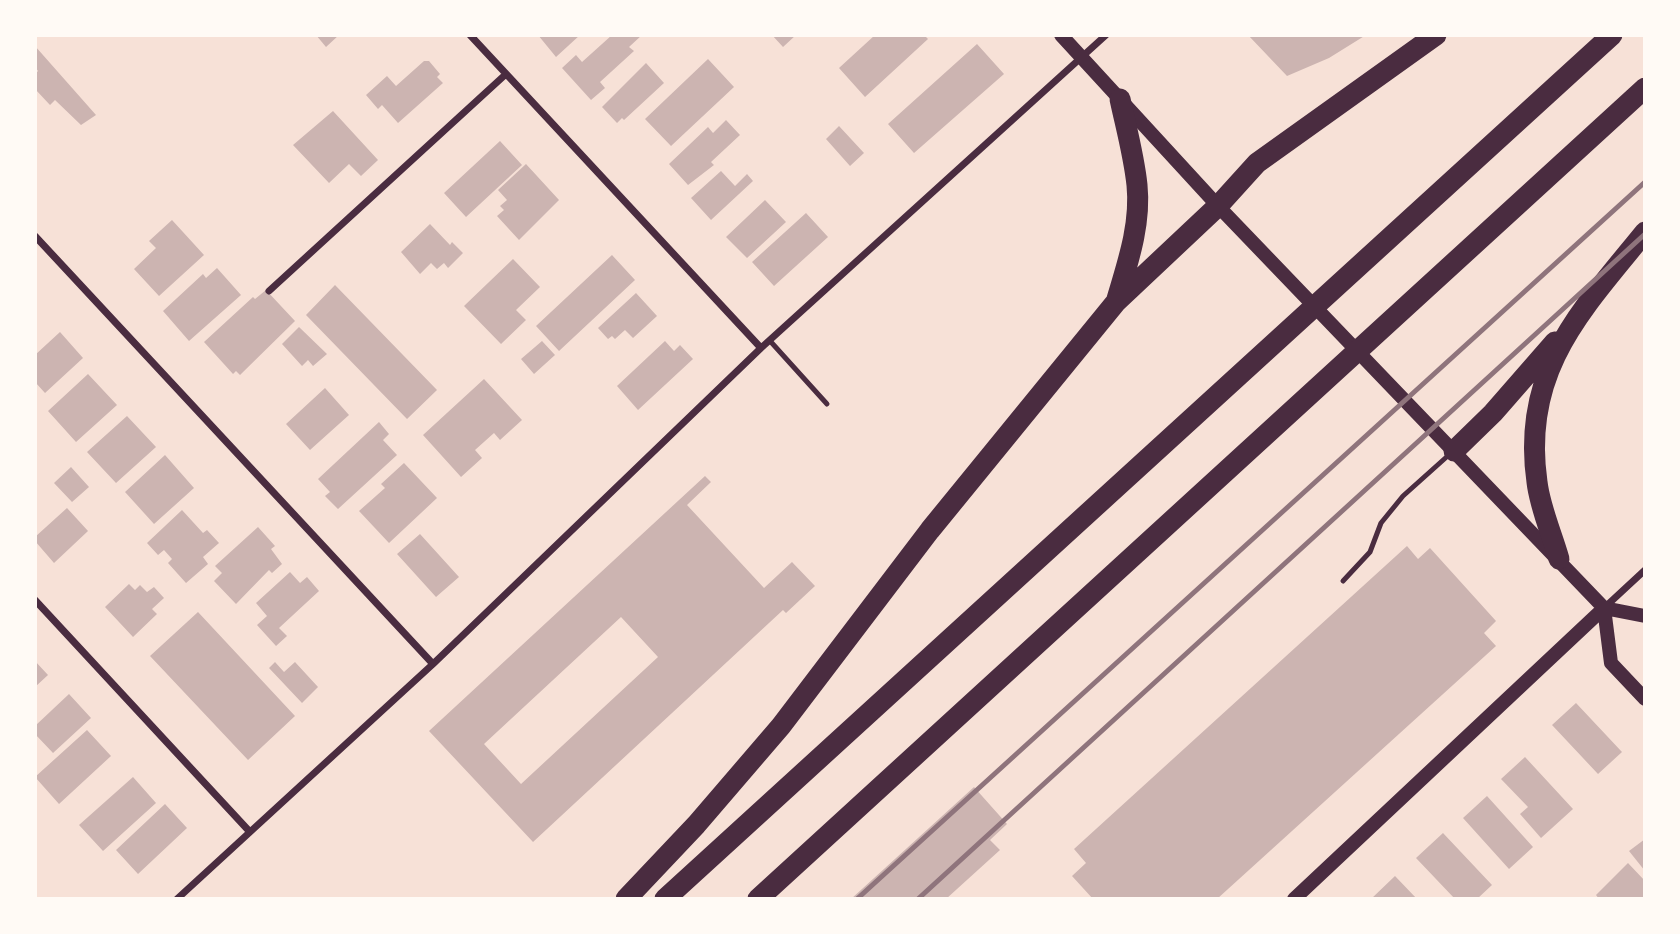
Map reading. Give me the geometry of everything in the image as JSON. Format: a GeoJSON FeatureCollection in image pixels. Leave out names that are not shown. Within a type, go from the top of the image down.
{"type":"FeatureCollection","features":[{"type":"Feature","properties":{"kind":"highway"},"geometry":{"type":"LineString","coordinates":[[626,899],[696,825],[781,726],[930,530],[1116,302],[1219,206],[1257,163],[1436,35]]}},
{"type":"Feature","properties":{"kind":"highway"},"geometry":{"type":"LineString","coordinates":[[665,899],[1612,35]]}},
{"type":"Feature","properties":{"kind":"highway"},"geometry":{"type":"LineString","coordinates":[[758,899],[1645,88]]}},
{"type":"Feature","properties":{"kind":"highway"},"geometry":{"type":"LineString","coordinates":[[1116,302],[1135,237],[1137,214],[1135,170],[1119,99]]}},
{"type":"Feature","properties":{"kind":"highway"},"geometry":{"type":"LineString","coordinates":[[1454,451],[1493,413],[1645,232]]}},
{"type":"Feature","properties":{"kind":"highway"},"geometry":{"type":"LineString","coordinates":[[1559,559],[1537,484],[1534,431],[1538,401],[1569,325]]}},
{"type":"Feature","properties":{"kind":"main road"},"geometry":{"type":"LineString","coordinates":[[1061,35],[1219,206],[1604,608],[1611,663],[1645,699]]}},
{"type":"Feature","properties":{"kind":"main road"},"geometry":{"type":"LineString","coordinates":[[1604,608],[1645,616]]}},
{"type":"Feature","properties":{"kind":"main road"},"geometry":{"type":"LineString","coordinates":[[1294,899],[1604,608]]}},
{"type":"Feature","properties":{"kind":"street"},"geometry":{"type":"LineString","coordinates":[[470,35],[761,348]]}},
{"type":"Feature","properties":{"kind":"street"},"geometry":{"type":"LineString","coordinates":[[177,899],[432,664],[761,348],[771,342],[1106,35]]}},
{"type":"Feature","properties":{"kind":"street"},"geometry":{"type":"LineString","coordinates":[[269,291],[506,74]]}},
{"type":"Feature","properties":{"kind":"street"},"geometry":{"type":"LineString","coordinates":[[35,236],[432,664]]}},
{"type":"Feature","properties":{"kind":"street"},"geometry":{"type":"LineString","coordinates":[[1604,608],[1645,570]]}},
{"type":"Feature","properties":{"kind":"street"},"geometry":{"type":"LineString","coordinates":[[35,600],[250,832]]}},
{"type":"Feature","properties":{"kind":"lane"},"geometry":{"type":"LineString","coordinates":[[771,342],[827,404]]}},
{"type":"Feature","properties":{"kind":"lane"},"geometry":{"type":"LineString","coordinates":[[1343,581],[1370,552],[1381,523],[1403,496],[1454,451]]}},
{"type":"Feature","properties":{"kind":"building"},"geometry":{"type":"Polygon","coordinates":[[[316,35],[339,35],[326,47],[316,35]]]}},
{"type":"Feature","properties":{"kind":"building"},"geometry":{"type":"Polygon","coordinates":[[[538,35],[580,35],[556,57],[538,35]]]}},
{"type":"Feature","properties":{"kind":"building"},"geometry":{"type":"Polygon","coordinates":[[[612,35],[642,35],[629,47],[634,51],[600,82],[605,88],[591,100],[562,68],[576,55],[582,62],[612,35]]]}},
{"type":"Feature","properties":{"kind":"building"},"geometry":{"type":"Polygon","coordinates":[[[772,35],[796,35],[783,47],[772,35]]]}},
{"type":"Feature","properties":{"kind":"building"},"geometry":{"type":"Polygon","coordinates":[[[875,35],[924,35],[928,39],[865,97],[839,68],[875,35]]]}},
{"type":"Feature","properties":{"kind":"building"},"geometry":{"type":"Polygon","coordinates":[[[1248,35],[1366,35],[1329,58],[1287,76],[1248,35]]]}},
{"type":"Feature","properties":{"kind":"building"},"geometry":{"type":"Polygon","coordinates":[[[977,44],[1004,74],[914,153],[888,124],[977,44]]]}},
{"type":"Feature","properties":{"kind":"building"},"geometry":{"type":"Polygon","coordinates":[[[35,46],[96,115],[81,125],[55,100],[50,105],[35,89],[35,74],[38,71],[35,67],[35,46]]]}},
{"type":"Feature","properties":{"kind":"building"},"geometry":{"type":"Polygon","coordinates":[[[708,59],[734,87],[671,146],[645,119],[708,59]]]}},
{"type":"Feature","properties":{"kind":"building"},"geometry":{"type":"Polygon","coordinates":[[[424,61],[429,61],[440,74],[437,77],[443,83],[398,123],[382,105],[378,109],[366,95],[387,76],[396,86],[424,61]]]}},
{"type":"Feature","properties":{"kind":"building"},"geometry":{"type":"Polygon","coordinates":[[[646,63],[664,83],[624,120],[622,118],[617,123],[602,107],[646,63]]]}},
{"type":"Feature","properties":{"kind":"building"},"geometry":{"type":"Polygon","coordinates":[[[333,111],[378,160],[361,176],[349,164],[329,183],[293,145],[333,111]]]}},
{"type":"Feature","properties":{"kind":"building"},"geometry":{"type":"Polygon","coordinates":[[[726,120],[740,135],[711,162],[714,165],[688,185],[669,164],[708,127],[713,133],[726,120]]]}},
{"type":"Feature","properties":{"kind":"building"},"geometry":{"type":"Polygon","coordinates":[[[839,126],[864,153],[850,166],[826,139],[839,126]]]}},
{"type":"Feature","properties":{"kind":"building"},"geometry":{"type":"Polygon","coordinates":[[[500,141],[522,165],[466,217],[444,193],[500,141]]]}},
{"type":"Feature","properties":{"kind":"building"},"geometry":{"type":"Polygon","coordinates":[[[526,164],[559,200],[519,240],[497,216],[504,210],[500,206],[507,200],[498,190],[526,164]]]}},
{"type":"Feature","properties":{"kind":"building"},"geometry":{"type":"Polygon","coordinates":[[[721,171],[735,186],[747,174],[753,181],[711,220],[691,198],[721,171]]]}},
{"type":"Feature","properties":{"kind":"building"},"geometry":{"type":"Polygon","coordinates":[[[765,200],[786,222],[747,258],[726,237],[765,200]]]}},
{"type":"Feature","properties":{"kind":"building"},"geometry":{"type":"Polygon","coordinates":[[[806,213],[828,237],[774,286],[752,262],[806,213]]]}},
{"type":"Feature","properties":{"kind":"building"},"geometry":{"type":"Polygon","coordinates":[[[172,220],[204,255],[159,296],[134,269],[156,248],[149,241],[172,220]]]}},
{"type":"Feature","properties":{"kind":"building"},"geometry":{"type":"Polygon","coordinates":[[[430,224],[450,245],[452,242],[463,253],[448,268],[444,263],[437,269],[431,263],[420,274],[401,252],[430,224]]]}},
{"type":"Feature","properties":{"kind":"building"},"geometry":{"type":"Polygon","coordinates":[[[612,255],[635,280],[559,351],[536,326],[612,255]]]}},
{"type":"Feature","properties":{"kind":"building"},"geometry":{"type":"Polygon","coordinates":[[[513,259],[540,287],[516,310],[526,320],[501,344],[464,306],[513,259]]]}},
{"type":"Feature","properties":{"kind":"building"},"geometry":{"type":"Polygon","coordinates":[[[217,268],[241,295],[189,341],[163,311],[203,274],[206,278],[217,268]]]}},
{"type":"Feature","properties":{"kind":"building"},"geometry":{"type":"Polygon","coordinates":[[[335,285],[437,390],[407,419],[306,315],[335,285]]]}},
{"type":"Feature","properties":{"kind":"building"},"geometry":{"type":"Polygon","coordinates":[[[266,290],[295,321],[240,375],[236,371],[233,374],[204,342],[253,297],[255,299],[266,290]]]}},
{"type":"Feature","properties":{"kind":"building"},"geometry":{"type":"Polygon","coordinates":[[[636,293],[657,316],[633,338],[625,330],[615,339],[612,336],[608,339],[598,328],[636,293]]]}},
{"type":"Feature","properties":{"kind":"building"},"geometry":{"type":"Polygon","coordinates":[[[299,327],[327,354],[313,366],[308,360],[302,366],[282,344],[299,327]]]}},
{"type":"Feature","properties":{"kind":"building"},"geometry":{"type":"Polygon","coordinates":[[[60,332],[83,358],[45,393],[35,382],[35,355],[60,332]]]}},
{"type":"Feature","properties":{"kind":"building"},"geometry":{"type":"Polygon","coordinates":[[[542,341],[555,355],[534,374],[521,359],[542,341]]]}},
{"type":"Feature","properties":{"kind":"building"},"geometry":{"type":"Polygon","coordinates":[[[665,341],[674,351],[680,345],[693,359],[638,410],[617,386],[665,341]]]}},
{"type":"Feature","properties":{"kind":"building"},"geometry":{"type":"Polygon","coordinates":[[[88,374],[117,405],[76,442],[48,411],[88,374]]]}},
{"type":"Feature","properties":{"kind":"building"},"geometry":{"type":"Polygon","coordinates":[[[484,379],[522,420],[500,440],[494,433],[475,450],[482,458],[461,477],[423,435],[484,379]]]}},
{"type":"Feature","properties":{"kind":"building"},"geometry":{"type":"Polygon","coordinates":[[[325,388],[349,415],[310,450],[286,424],[325,388]]]}},
{"type":"Feature","properties":{"kind":"building"},"geometry":{"type":"Polygon","coordinates":[[[127,416],[156,447],[116,483],[87,452],[127,416]]]}},
{"type":"Feature","properties":{"kind":"building"},"geometry":{"type":"Polygon","coordinates":[[[379,422],[389,434],[383,440],[397,455],[338,509],[325,496],[330,492],[318,479],[379,422]]]}},
{"type":"Feature","properties":{"kind":"building"},"geometry":{"type":"Polygon","coordinates":[[[165,455],[194,488],[154,524],[125,492],[165,455]]]}},
{"type":"Feature","properties":{"kind":"building"},"geometry":{"type":"Polygon","coordinates":[[[404,463],[437,498],[389,543],[359,511],[385,488],[381,484],[404,463]]]}},
{"type":"Feature","properties":{"kind":"building"},"geometry":{"type":"Polygon","coordinates":[[[71,467],[89,487],[72,502],[54,483],[71,467]]]}},
{"type":"Feature","properties":{"kind":"building"},"geometry":{"type":"Polygon","coordinates":[[[705,476],[711,482],[687,505],[764,588],[792,562],[815,586],[786,613],[783,610],[533,842],[429,731],[705,476]],[[621,617],[484,744],[521,784],[658,657],[621,617]]]}},
{"type":"Feature","properties":{"kind":"building"},"geometry":{"type":"Polygon","coordinates":[[[67,508],[88,531],[54,563],[35,541],[35,537],[67,508]]]}},
{"type":"Feature","properties":{"kind":"building"},"geometry":{"type":"Polygon","coordinates":[[[182,510],[203,533],[207,530],[219,543],[203,557],[208,564],[186,583],[168,563],[172,559],[164,550],[158,555],[147,543],[182,510]]]}},
{"type":"Feature","properties":{"kind":"building"},"geometry":{"type":"Polygon","coordinates":[[[258,527],[275,546],[271,549],[282,564],[272,573],[269,570],[236,604],[214,581],[222,573],[215,566],[258,527]]]}},
{"type":"Feature","properties":{"kind":"building"},"geometry":{"type":"Polygon","coordinates":[[[420,534],[459,577],[436,597],[397,554],[420,534]]]}},
{"type":"Feature","properties":{"kind":"building"},"geometry":{"type":"Polygon","coordinates":[[[1407,546],[1418,559],[1430,548],[1496,621],[1484,633],[1496,646],[1217,899],[1093,899],[1072,876],[1086,863],[1074,849],[1407,546]]]}},
{"type":"Feature","properties":{"kind":"building"},"geometry":{"type":"Polygon","coordinates":[[[290,572],[300,583],[307,577],[319,591],[279,628],[287,636],[276,646],[257,625],[267,616],[256,603],[290,572]]]}},
{"type":"Feature","properties":{"kind":"building"},"geometry":{"type":"Polygon","coordinates":[[[129,584],[135,590],[140,585],[147,592],[154,587],[164,598],[152,609],[157,614],[133,637],[105,607],[129,584]]]}},
{"type":"Feature","properties":{"kind":"building"},"geometry":{"type":"Polygon","coordinates":[[[198,612],[295,716],[248,760],[150,656],[198,612]]]}},
{"type":"Feature","properties":{"kind":"building"},"geometry":{"type":"Polygon","coordinates":[[[35,661],[48,675],[35,687],[35,661]]]}},
{"type":"Feature","properties":{"kind":"building"},"geometry":{"type":"Polygon","coordinates":[[[275,662],[284,672],[295,662],[318,687],[302,703],[269,668],[275,662]]]}},
{"type":"Feature","properties":{"kind":"building"},"geometry":{"type":"Polygon","coordinates":[[[69,694],[91,718],[53,753],[35,734],[35,726],[69,694]]]}},
{"type":"Feature","properties":{"kind":"building"},"geometry":{"type":"Polygon","coordinates":[[[1576,703],[1622,752],[1598,774],[1552,725],[1576,703]]]}},
{"type":"Feature","properties":{"kind":"building"},"geometry":{"type":"Polygon","coordinates":[[[87,730],[111,756],[59,804],[35,777],[87,730]]]}},
{"type":"Feature","properties":{"kind":"building"},"geometry":{"type":"Polygon","coordinates":[[[1525,757],[1573,809],[1541,838],[1520,814],[1528,807],[1501,779],[1525,757]]]}},
{"type":"Feature","properties":{"kind":"building"},"geometry":{"type":"Polygon","coordinates":[[[133,777],[156,803],[103,851],[79,825],[133,777]]]}},
{"type":"Feature","properties":{"kind":"building"},"geometry":{"type":"Polygon","coordinates":[[[974,787],[1007,824],[990,840],[1000,850],[946,899],[851,899],[974,787]]]}},
{"type":"Feature","properties":{"kind":"building"},"geometry":{"type":"Polygon","coordinates":[[[1487,796],[1533,847],[1509,869],[1463,818],[1487,796]]]}},
{"type":"Feature","properties":{"kind":"building"},"geometry":{"type":"Polygon","coordinates":[[[165,804],[187,828],[138,874],[116,850],[165,804]]]}},
{"type":"Feature","properties":{"kind":"building"},"geometry":{"type":"Polygon","coordinates":[[[1443,833],[1492,885],[1477,899],[1455,899],[1416,858],[1443,833]]]}},
{"type":"Feature","properties":{"kind":"building"},"geometry":{"type":"Polygon","coordinates":[[[1645,839],[1645,871],[1629,851],[1645,839]]]}},
{"type":"Feature","properties":{"kind":"building"},"geometry":{"type":"Polygon","coordinates":[[[1628,863],[1645,881],[1645,899],[1599,899],[1596,895],[1628,863]]]}},
{"type":"Feature","properties":{"kind":"building"},"geometry":{"type":"Polygon","coordinates":[[[1395,876],[1417,899],[1371,899],[1395,876]]]}},
{"type":"Feature","properties":{"kind":"railway"},"geometry":{"type":"LineString","coordinates":[[857,899],[1645,182]]}},
{"type":"Feature","properties":{"kind":"railway"},"geometry":{"type":"LineString","coordinates":[[918,899],[1645,234]]}}]}
